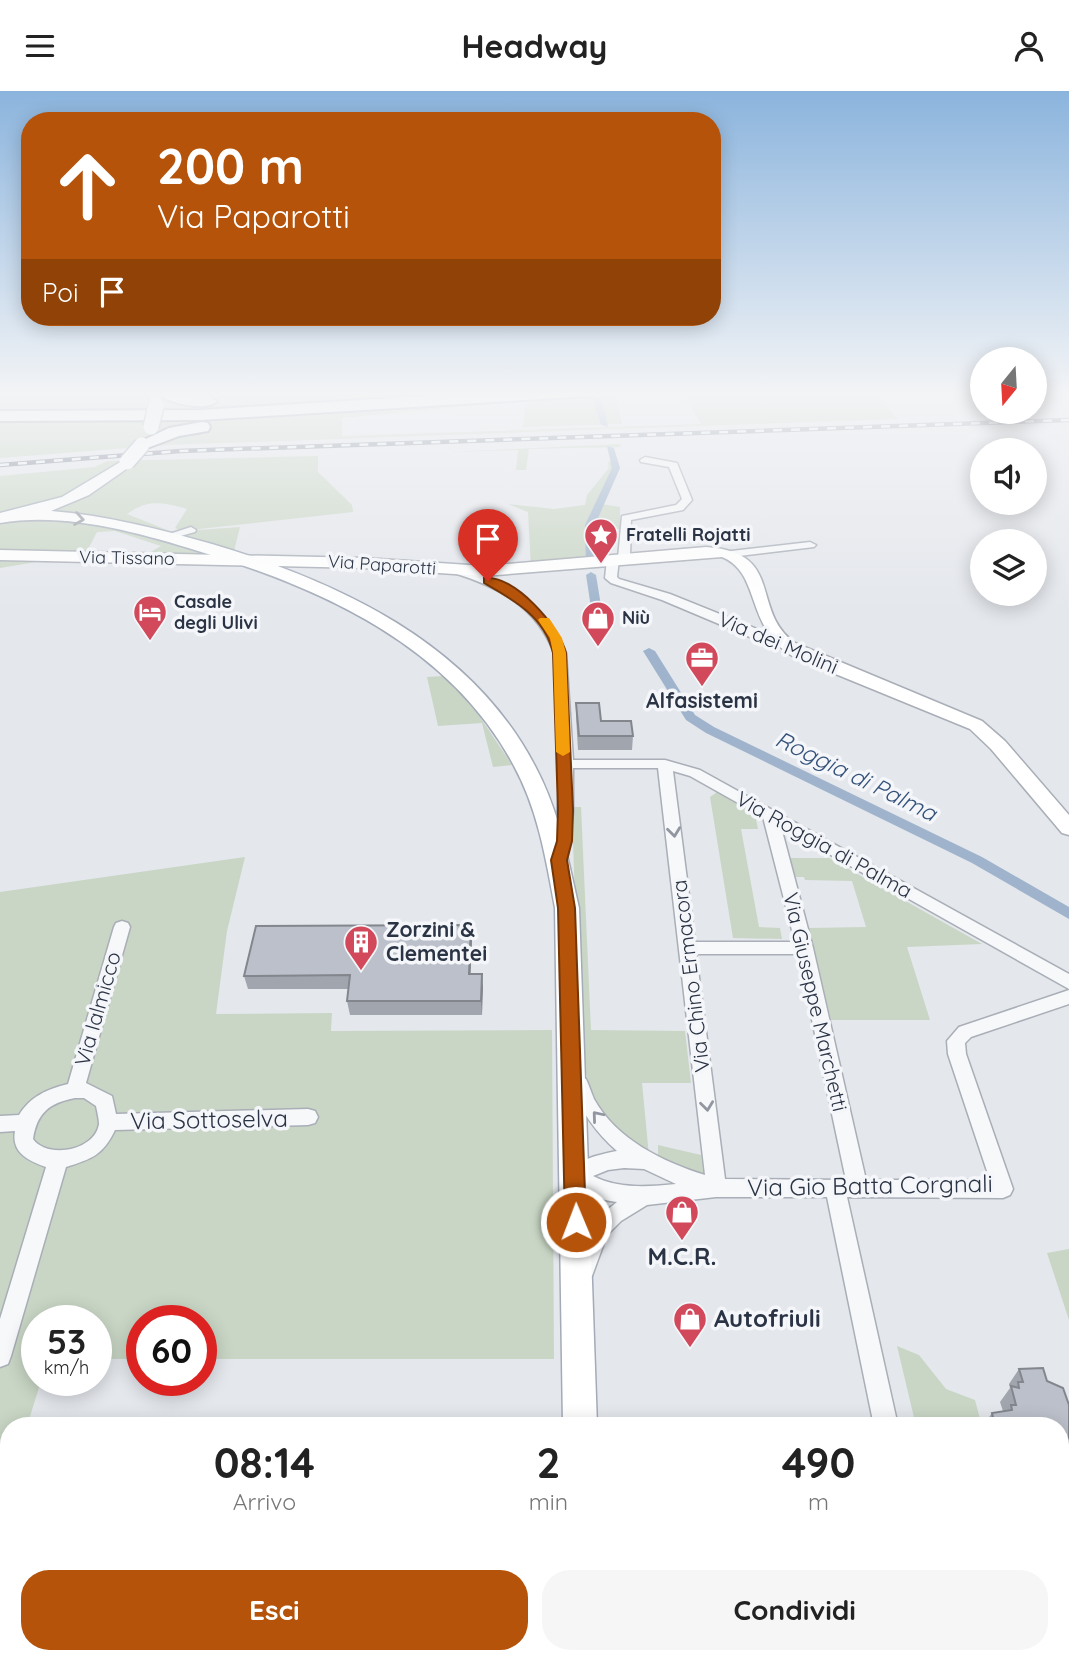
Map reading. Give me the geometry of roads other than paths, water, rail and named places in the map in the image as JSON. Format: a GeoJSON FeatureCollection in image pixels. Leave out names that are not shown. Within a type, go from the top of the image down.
{"type":"FeatureCollection","features":[{"type":"Feature","properties":{"kind":"main road"},"geometry":{"type":"LineString","coordinates":[[24,515],[70,498],[104,481],[124,464]]}},
{"type":"Feature","properties":{"kind":"main road"},"geometry":{"type":"LineString","coordinates":[[104,481],[96,493],[99,510],[132,529]]}},
{"type":"Feature","properties":{"kind":"main road"},"geometry":{"type":"LineString","coordinates":[[0,518],[24,515],[70,517],[132,529],[254,560],[315,584],[363,607],[406,633],[456,676],[482,704],[517,753],[541,803],[559,860],[567,908],[580,1417]]}},
{"type":"Feature","properties":{"kind":"street"},"geometry":{"type":"LineString","coordinates":[[618,559],[626,518],[679,508],[687,500],[673,465],[670,464]]}},
{"type":"Feature","properties":{"kind":"street"},"geometry":{"type":"LineString","coordinates":[[166,537],[191,530]]}},
{"type":"Feature","properties":{"kind":"street"},"geometry":{"type":"LineString","coordinates":[[458,571],[503,571],[590,561],[712,551],[731,554],[744,550],[810,545]]}},
{"type":"Feature","properties":{"kind":"street"},"geometry":{"type":"LineString","coordinates":[[731,554],[749,567],[769,623],[781,641]]}},
{"type":"Feature","properties":{"kind":"street","name":"Via Tissano"},"geometry":{"type":"LineString","coordinates":[[0,555],[254,560]]}},
{"type":"Feature","properties":{"kind":"street"},"geometry":{"type":"LineString","coordinates":[[0,565],[34,556]]}},
{"type":"Feature","properties":{"kind":"street","name":"Via dei Molini"},"geometry":{"type":"LineString","coordinates":[[618,559],[612,579],[666,597],[761,637],[781,641],[800,653],[976,725],[998,745],[1069,828]]}},
{"type":"Feature","properties":{"kind":"street","name":"Via Paparotti"},"geometry":{"type":"LineString","coordinates":[[254,560],[378,563],[458,571],[507,591],[540,615],[551,629],[560,653],[564,841],[559,860]]}},
{"type":"Feature","properties":{"kind":"street","name":"Via Roggia di Palma"},"geometry":{"type":"LineString","coordinates":[[564,764],[665,764],[695,773],[1069,982]]}},
{"type":"Feature","properties":{"kind":"street","name":"Via Chino Ermacora"},"geometry":{"type":"LineString","coordinates":[[665,764],[716,1188]]}},
{"type":"Feature","properties":{"kind":"street","name":"Via Giuseppe Marchetti"},"geometry":{"type":"LineString","coordinates":[[770,815],[805,949],[858,1188]]}},
{"type":"Feature","properties":{"kind":"street","name":"Via Ialmicco"},"geometry":{"type":"LineString","coordinates":[[75,1090],[122,927]]}},
{"type":"Feature","properties":{"kind":"street"},"geometry":{"type":"LineString","coordinates":[[689,948],[805,949]]}},
{"type":"Feature","properties":{"kind":"street","name":"Via Gio Batta Corgnali"},"geometry":{"type":"LineString","coordinates":[[575,1176],[603,1191],[644,1196],[716,1188],[1003,1189],[957,1054],[956,1041],[965,1032],[1069,997]]}},
{"type":"Feature","properties":{"kind":"street","name":"Via Gio Batta Corgnali"},"geometry":{"type":"LineString","coordinates":[[570,1055],[583,1100],[632,1151],[687,1180],[716,1188]]}},
{"type":"Feature","properties":{"kind":"street","name":"Via Ialmicco"},"geometry":{"type":"LineString","coordinates":[[24,1123],[39,1104],[50,1097],[75,1090],[87,1091],[106,1102],[109,1122]]}},
{"type":"Feature","properties":{"kind":"street","name":"Via Sottoselva"},"geometry":{"type":"LineString","coordinates":[[109,1122],[309,1117]]}},
{"type":"Feature","properties":{"kind":"street"},"geometry":{"type":"LineString","coordinates":[[0,1124],[24,1123],[24,1146],[32,1155],[58,1161],[85,1152],[96,1143],[109,1122]]}},
{"type":"Feature","properties":{"kind":"street","name":"Via Gio Batta Corgnali"},"geometry":{"type":"LineString","coordinates":[[575,1176],[598,1162],[625,1157],[649,1162]]}},
{"type":"Feature","properties":{"kind":"street"},"geometry":{"type":"LineString","coordinates":[[0,1356],[58,1161]]}},
{"type":"Feature","properties":{"kind":"street"},"geometry":{"type":"LineString","coordinates":[[835,1188],[884,1417]]}},
{"type":"Feature","properties":{"kind":"street","name":"Via Gio Batta Corgnali"},"geometry":{"type":"LineString","coordinates":[[578,1291],[598,1230],[614,1214],[644,1196]]}},
{"type":"Feature","properties":{"kind":"waterway","name":"Roggia di Palma"},"geometry":{"type":"LineString","coordinates":[[591,564],[590,525],[616,468],[615,464]]}},
{"type":"Feature","properties":{"kind":"waterway","name":"Roggia di Palma"},"geometry":{"type":"LineString","coordinates":[[591,575],[597,614],[608,619]]}},
{"type":"Feature","properties":{"kind":"waterway","name":"Roggia di Palma"},"geometry":{"type":"LineString","coordinates":[[649,651],[690,717],[710,730],[977,860],[1069,914]]}},
{"type":"Feature","properties":{"kind":"railway"},"geometry":{"type":"LineString","coordinates":[[0,465],[8,464]]}},
{"type":"Feature","properties":{"kind":"place","name":"Fratelli Rojatti"},"geometry":{"type":"Point","coordinates":[601,565]}},
{"type":"Feature","properties":{"kind":"place","name":"Casale degli Ulivi"},"geometry":{"type":"Point","coordinates":[150,642]}},
{"type":"Feature","properties":{"kind":"place","name":"Niù"},"geometry":{"type":"Point","coordinates":[598,648]}},
{"type":"Feature","properties":{"kind":"place","name":"Alfasistemi"},"geometry":{"type":"Point","coordinates":[702,688]}},
{"type":"Feature","properties":{"kind":"place","name":"Zorzini & Clementei"},"geometry":{"type":"Point","coordinates":[361,972]}},
{"type":"Feature","properties":{"kind":"place","name":"M.C.R."},"geometry":{"type":"Point","coordinates":[682,1242]}},
{"type":"Feature","properties":{"kind":"place","name":"Autofriuli"},"geometry":{"type":"Point","coordinates":[690,1349]}}]}
